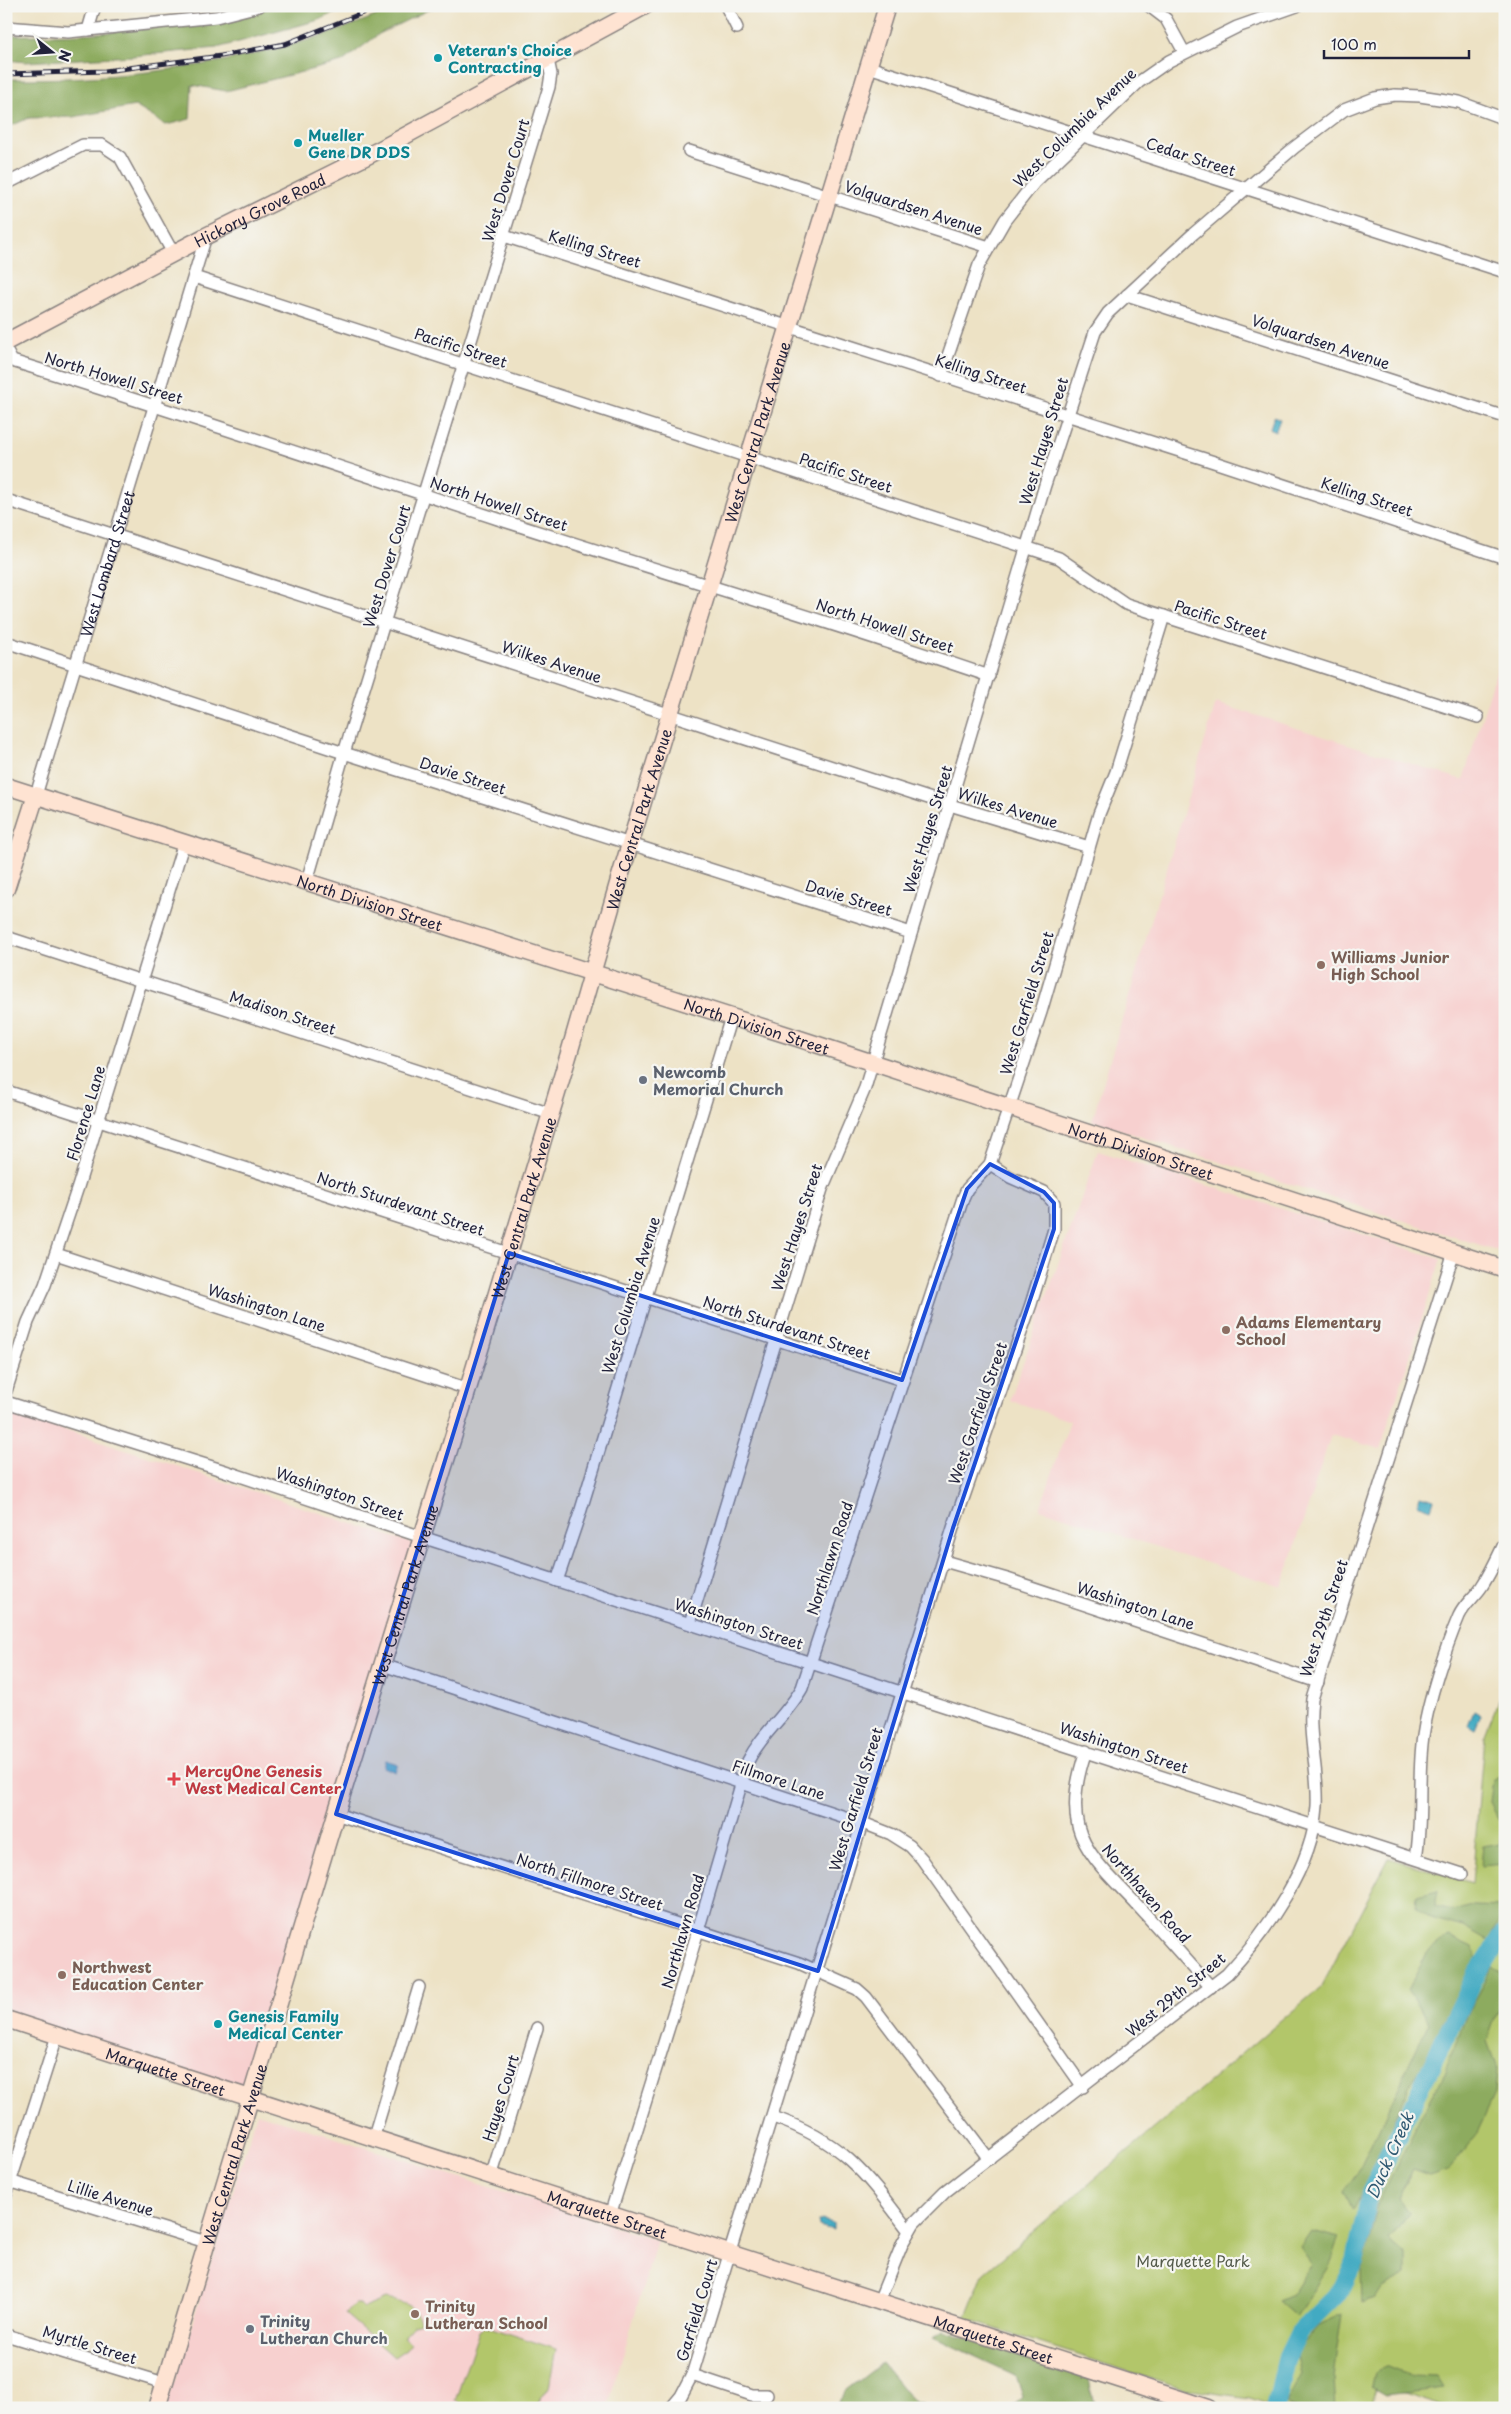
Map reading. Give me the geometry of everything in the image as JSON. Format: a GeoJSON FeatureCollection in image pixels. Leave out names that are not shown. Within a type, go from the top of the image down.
{"type":"FeatureCollection","features":[{"type":"Feature","properties":{"kind":"main road","name":"Hickory Grove Road"},"geometry":{"type":"LineString","coordinates":[[6,342],[206,236],[377,151],[645,6]]}},
{"type":"Feature","properties":{"kind":"main road","name":"West Central Park Avenue"},"geometry":{"type":"LineString","coordinates":[[157,2408],[336,1814],[509,1253],[630,844],[887,6]]}},
{"type":"Feature","properties":{"kind":"main road","name":"North Division Street"},"geometry":{"type":"LineString","coordinates":[[6,786],[731,1017],[1505,1269]]}},
{"type":"Feature","properties":{"kind":"main road","name":"West Lombard Street"},"geometry":{"type":"LineString","coordinates":[[6,889],[36,795]]}},
{"type":"Feature","properties":{"kind":"main road","name":"Marquette Street"},"geometry":{"type":"LineString","coordinates":[[6,2020],[1208,2408]]}},
{"type":"Feature","properties":{"kind":"street"},"geometry":{"type":"LineString","coordinates":[[88,30],[95,6]]}},
{"type":"Feature","properties":{"kind":"street"},"geometry":{"type":"LineString","coordinates":[[6,27],[68,32],[216,17],[234,9],[259,6]]}},
{"type":"Feature","properties":{"kind":"street"},"geometry":{"type":"LineString","coordinates":[[726,6],[737,28]]}},
{"type":"Feature","properties":{"kind":"street"},"geometry":{"type":"LineString","coordinates":[[1149,6],[1166,19],[1184,52]]}},
{"type":"Feature","properties":{"kind":"street","name":"West Columbia Avenue"},"geometry":{"type":"LineString","coordinates":[[941,376],[979,264],[1005,220],[1034,184],[1139,82],[1184,52],[1237,27],[1297,6]]}},
{"type":"Feature","properties":{"kind":"street","name":"West Dover Court"},"geometry":{"type":"LineString","coordinates":[[307,881],[344,753],[549,87],[548,60]]}},
{"type":"Feature","properties":{"kind":"street","name":"Cedar Street"},"geometry":{"type":"LineString","coordinates":[[870,66],[1082,137],[1505,272]]}},
{"type":"Feature","properties":{"kind":"street","name":"West Hayes Street"},"geometry":{"type":"LineString","coordinates":[[690,1624],[822,1189],[852,1121],[872,1063],[1027,547],[1095,332],[1108,313],[1127,295],[1246,189],[1344,110],[1374,98],[1395,95],[1420,96],[1459,102],[1505,119]]}},
{"type":"Feature","properties":{"kind":"street"},"geometry":{"type":"LineString","coordinates":[[6,184],[82,145],[102,145],[120,157],[173,253]]}},
{"type":"Feature","properties":{"kind":"street","name":"Volquardsen Avenue"},"geometry":{"type":"LineString","coordinates":[[690,151],[989,247]]}},
{"type":"Feature","properties":{"kind":"street","name":"West Lombard Street"},"geometry":{"type":"LineString","coordinates":[[36,795],[206,236]]}},
{"type":"Feature","properties":{"kind":"street","name":"Kelling Street"},"geometry":{"type":"LineString","coordinates":[[504,236],[1214,462],[1505,558]]}},
{"type":"Feature","properties":{"kind":"street","name":"Pacific Street"},"geometry":{"type":"LineString","coordinates":[[194,277],[1027,547],[1058,558],[1126,604],[1478,717]]}},
{"type":"Feature","properties":{"kind":"street","name":"Volquardsen Avenue"},"geometry":{"type":"LineString","coordinates":[[1127,295],[1505,417]]}},
{"type":"Feature","properties":{"kind":"street","name":"North Howell Street"},"geometry":{"type":"LineString","coordinates":[[6,350],[12,361],[155,405],[424,494],[885,640],[989,676]]}},
{"type":"Feature","properties":{"kind":"street","name":"Wilkes Avenue"},"geometry":{"type":"LineString","coordinates":[[6,500],[950,805],[1089,847]]}},
{"type":"Feature","properties":{"kind":"street","name":"West Garfield Street"},"geometry":{"type":"LineString","coordinates":[[730,2253],[944,1561],[1031,1304],[1054,1229],[1056,1214],[1054,1203],[1044,1192],[1010,1178],[990,1164],[1041,1012],[1099,814],[1116,772],[1164,616]]}},
{"type":"Feature","properties":{"kind":"street","name":"Davie Street"},"geometry":{"type":"LineString","coordinates":[[6,642],[76,663],[344,753],[911,933]]}},
{"type":"Feature","properties":{"kind":"street","name":"Florence Lane"},"geometry":{"type":"LineString","coordinates":[[6,1391],[28,1322],[45,1285],[56,1254],[184,842]]}},
{"type":"Feature","properties":{"kind":"street","name":"Madison Street"},"geometry":{"type":"LineString","coordinates":[[6,937],[551,1114]]}},
{"type":"Feature","properties":{"kind":"street","name":"West Columbia Avenue"},"geometry":{"type":"LineString","coordinates":[[557,1581],[580,1513],[731,1017]]}},
{"type":"Feature","properties":{"kind":"street","name":"North Sturdevant Street"},"geometry":{"type":"LineString","coordinates":[[6,1091],[902,1380]]}},
{"type":"Feature","properties":{"kind":"street","name":"Northlawn Road"},"geometry":{"type":"LineString","coordinates":[[610,2215],[698,1930],[741,1783],[756,1746],[795,1700],[810,1662],[963,1198],[967,1188],[990,1164]]}},
{"type":"Feature","properties":{"kind":"street","name":"West 29th Street"},"geometry":{"type":"LineString","coordinates":[[879,2301],[890,2270],[914,2223],[945,2192],[1211,1987],[1251,1949],[1276,1912],[1299,1871],[1317,1806],[1309,1720],[1312,1699],[1454,1252]]}},
{"type":"Feature","properties":{"kind":"street","name":"Washington Lane"},"geometry":{"type":"LineString","coordinates":[[56,1254],[468,1388]]}},
{"type":"Feature","properties":{"kind":"street","name":"Washington Street"},"geometry":{"type":"LineString","coordinates":[[6,1402],[243,1476],[422,1537],[1313,1824],[1462,1874]]}},
{"type":"Feature","properties":{"kind":"street"},"geometry":{"type":"LineString","coordinates":[[1416,1858],[1420,1832],[1420,1767],[1423,1736],[1432,1696],[1459,1616],[1467,1602],[1481,1588],[1505,1542]]}},
{"type":"Feature","properties":{"kind":"street","name":"Washington Lane"},"geometry":{"type":"LineString","coordinates":[[944,1561],[1007,1579],[1318,1682]]}},
{"type":"Feature","properties":{"kind":"street","name":"Fillmore Lane"},"geometry":{"type":"LineString","coordinates":[[382,1665],[863,1823],[891,1834],[910,1846],[922,1859],[1082,2087]]}},
{"type":"Feature","properties":{"kind":"street","name":"Northhaven Road"},"geometry":{"type":"LineString","coordinates":[[1086,1751],[1079,1771],[1075,1813],[1086,1845],[1102,1867],[1211,1987]]}},
{"type":"Feature","properties":{"kind":"street","name":"North Fillmore Street"},"geometry":{"type":"LineString","coordinates":[[336,1814],[799,1963],[857,1989],[866,1997],[989,2159]]}},
{"type":"Feature","properties":{"kind":"street"},"geometry":{"type":"LineString","coordinates":[[374,2140],[419,1987]]}},
{"type":"Feature","properties":{"kind":"street","name":"Hayes Court"},"geometry":{"type":"LineString","coordinates":[[491,2177],[537,2028]]}},
{"type":"Feature","properties":{"kind":"street"},"geometry":{"type":"LineString","coordinates":[[6,2195],[8,2180],[56,2036]]}},
{"type":"Feature","properties":{"kind":"street"},"geometry":{"type":"LineString","coordinates":[[772,2117],[796,2125],[830,2143],[852,2161],[876,2188],[909,2231]]}},
{"type":"Feature","properties":{"kind":"street","name":"Lillie Avenue"},"geometry":{"type":"LineString","coordinates":[[8,2180],[206,2242]]}},
{"type":"Feature","properties":{"kind":"street","name":"Garfield Court"},"geometry":{"type":"LineString","coordinates":[[671,2408],[681,2396],[692,2375],[730,2253]]}},
{"type":"Feature","properties":{"kind":"street","name":"Myrtle Street"},"geometry":{"type":"LineString","coordinates":[[6,2335],[164,2382]]}},
{"type":"Feature","properties":{"kind":"street","name":"Garfield Court"},"geometry":{"type":"LineString","coordinates":[[692,2375],[752,2395],[767,2395]]}},
{"type":"Feature","properties":{"kind":"highlighted area"},"geometry":{"type":"Polygon","coordinates":[[[990,1164],[1044,1192],[1054,1203],[1054,1229],[953,1528],[818,1971],[336,1814],[509,1253],[902,1380],[967,1189],[990,1164]]]}},
{"type":"Feature","properties":{"kind":"shaded area","name":"Williams Junior High School"},"geometry":{"type":"Polygon","coordinates":[[[1502,653],[1505,654],[1505,1253],[1092,1121],[1216,703],[1463,780],[1502,653]]]}},
{"type":"Feature","properties":{"kind":"shaded area","name":"Adams Elementary School"},"geometry":{"type":"Polygon","coordinates":[[[1098,1151],[1441,1259],[1380,1449],[1331,1435],[1282,1587],[1040,1509],[1070,1421],[1010,1400],[1098,1151]]]}},
{"type":"Feature","properties":{"kind":"shaded area","name":"MercyOne Genesis West Medical Center"},"geometry":{"type":"Polygon","coordinates":[[[6,1410],[414,1544],[247,2091],[6,2014],[6,1410]]]}},
{"type":"Feature","properties":{"kind":"shaded area","name":"Trinity Lutheran School"},"geometry":{"type":"Polygon","coordinates":[[[257,2113],[657,2240],[607,2408],[166,2408],[257,2113]]]}},
{"type":"Feature","properties":{"kind":"green space"},"geometry":{"type":"Polygon","coordinates":[[[279,6],[351,6],[319,20],[217,48],[133,56],[26,62],[6,60],[6,35],[75,34],[143,29],[212,20],[279,6]]]}},
{"type":"Feature","properties":{"kind":"green space"},"geometry":{"type":"Polygon","coordinates":[[[398,6],[436,6],[379,34],[342,62],[226,91],[192,85],[190,119],[166,125],[135,106],[73,117],[29,118],[6,128],[6,79],[106,76],[206,64],[256,54],[304,41],[352,25],[398,6]]]}},
{"type":"Feature","properties":{"kind":"green space","name":"Marquette Park"},"geometry":{"type":"Polygon","coordinates":[[[1505,1683],[1505,2408],[1451,2408],[1378,2385],[1370,2408],[1279,2408],[1250,2398],[1183,2389],[965,2319],[983,2274],[1322,1986],[1389,1858],[1472,1883],[1484,1736],[1505,1683]]]}},
{"type":"Feature","properties":{"kind":"green space"},"geometry":{"type":"Polygon","coordinates":[[[1505,1772],[1505,1864],[1481,1866],[1483,1846],[1501,1843],[1502,1825],[1490,1802],[1493,1780],[1505,1772]]]}},
{"type":"Feature","properties":{"kind":"green space"},"geometry":{"type":"Polygon","coordinates":[[[1438,1890],[1435,1907],[1452,1911],[1473,1906],[1505,1907],[1489,1942],[1463,1927],[1430,1918],[1416,1908],[1417,1895],[1438,1890]]]}},
{"type":"Feature","properties":{"kind":"green space"},"geometry":{"type":"Polygon","coordinates":[[[1449,1936],[1472,1947],[1477,1959],[1443,2022],[1430,2058],[1408,2086],[1387,2142],[1353,2210],[1344,2191],[1361,2167],[1429,2022],[1408,1990],[1427,1953],[1449,1936]]]}},
{"type":"Feature","properties":{"kind":"green space"},"geometry":{"type":"Polygon","coordinates":[[[1493,1966],[1505,1974],[1499,2007],[1487,2041],[1497,2069],[1495,2094],[1476,2135],[1448,2170],[1430,2176],[1413,2170],[1398,2198],[1410,2213],[1389,2240],[1406,2255],[1406,2275],[1382,2288],[1375,2299],[1362,2304],[1361,2271],[1378,2204],[1420,2118],[1442,2079],[1468,2011],[1493,1966]]]}},
{"type":"Feature","properties":{"kind":"green space"},"geometry":{"type":"Polygon","coordinates":[[[1311,2231],[1340,2238],[1331,2262],[1296,2317],[1278,2301],[1292,2295],[1312,2264],[1300,2247],[1311,2231]]]}},
{"type":"Feature","properties":{"kind":"green space"},"geometry":{"type":"Polygon","coordinates":[[[386,2299],[408,2305],[415,2312],[421,2323],[414,2325],[403,2337],[410,2343],[406,2349],[394,2357],[345,2314],[354,2304],[359,2304],[363,2308],[386,2299]]]}},
{"type":"Feature","properties":{"kind":"green space"},"geometry":{"type":"Polygon","coordinates":[[[1343,2314],[1334,2377],[1336,2408],[1294,2408],[1285,2404],[1301,2374],[1296,2352],[1319,2325],[1343,2314]]]}},
{"type":"Feature","properties":{"kind":"green space"},"geometry":{"type":"Polygon","coordinates":[[[486,2326],[556,2349],[549,2387],[535,2408],[472,2408],[455,2401],[479,2331],[486,2326]]]}},
{"type":"Feature","properties":{"kind":"green space"},"geometry":{"type":"Polygon","coordinates":[[[943,2330],[1089,2377],[1094,2408],[1012,2408],[1022,2397],[1015,2375],[933,2337],[943,2330]]]}},
{"type":"Feature","properties":{"kind":"green space"},"geometry":{"type":"Polygon","coordinates":[[[882,2363],[915,2403],[931,2408],[834,2408],[847,2390],[882,2363]]]}},
{"type":"Feature","properties":{"kind":"green space"},"geometry":{"type":"Polygon","coordinates":[[[1386,2366],[1410,2376],[1438,2377],[1445,2388],[1386,2395],[1372,2387],[1375,2373],[1386,2366]]]}},
{"type":"Feature","properties":{"kind":"water"},"geometry":{"type":"Polygon","coordinates":[[[1274,416],[1280,419],[1275,432],[1270,428],[1274,416]]]}},
{"type":"Feature","properties":{"kind":"water"},"geometry":{"type":"Polygon","coordinates":[[[1420,1496],[1434,1500],[1431,1509],[1417,1504],[1420,1496]]]}},
{"type":"Feature","properties":{"kind":"water"},"geometry":{"type":"Polygon","coordinates":[[[1474,1711],[1481,1715],[1475,1729],[1468,1726],[1474,1711]]]}},
{"type":"Feature","properties":{"kind":"water"},"geometry":{"type":"Polygon","coordinates":[[[385,1760],[398,1764],[395,1772],[383,1767],[385,1760]]]}},
{"type":"Feature","properties":{"kind":"water"},"geometry":{"type":"Polygon","coordinates":[[[822,2220],[833,2223],[833,2230],[819,2226],[818,2222],[822,2220]]]}},
{"type":"Feature","properties":{"kind":"waterway","name":"Duck Creek"},"geometry":{"type":"LineString","coordinates":[[1275,2408],[1286,2360],[1300,2331],[1342,2289],[1355,2261],[1370,2193],[1473,1980],[1505,1931]]}},
{"type":"Feature","properties":{"kind":"railway"},"geometry":{"type":"LineString","coordinates":[[6,74],[105,71],[221,56],[285,44],[380,6]]}},
{"type":"Feature","properties":{"kind":"place","name":"Veteran's Choice Contracting"},"geometry":{"type":"Point","coordinates":[438,58]}},
{"type":"Feature","properties":{"kind":"place","name":"Mueller Gene DR DDS"},"geometry":{"type":"Point","coordinates":[298,143]}},
{"type":"Feature","properties":{"kind":"place","name":"Williams Junior High School"},"geometry":{"type":"Point","coordinates":[1321,965]}},
{"type":"Feature","properties":{"kind":"place","name":"Newcomb Memorial Church"},"geometry":{"type":"Point","coordinates":[643,1080]}},
{"type":"Feature","properties":{"kind":"place","name":"Adams Elementary School"},"geometry":{"type":"Point","coordinates":[1226,1330]}},
{"type":"Feature","properties":{"kind":"place","name":"MercyOne Genesis West Medical Center"},"geometry":{"type":"Point","coordinates":[174,1779]}},
{"type":"Feature","properties":{"kind":"place","name":"Northwest Education Center"},"geometry":{"type":"Point","coordinates":[62,1975]}},
{"type":"Feature","properties":{"kind":"place","name":"Genesis Family Medical Center"},"geometry":{"type":"Point","coordinates":[218,2024]}},
{"type":"Feature","properties":{"kind":"place","name":"Trinity Lutheran School"},"geometry":{"type":"Point","coordinates":[415,2314]}},
{"type":"Feature","properties":{"kind":"place","name":"Trinity Lutheran Church"},"geometry":{"type":"Point","coordinates":[250,2329]}}]}
